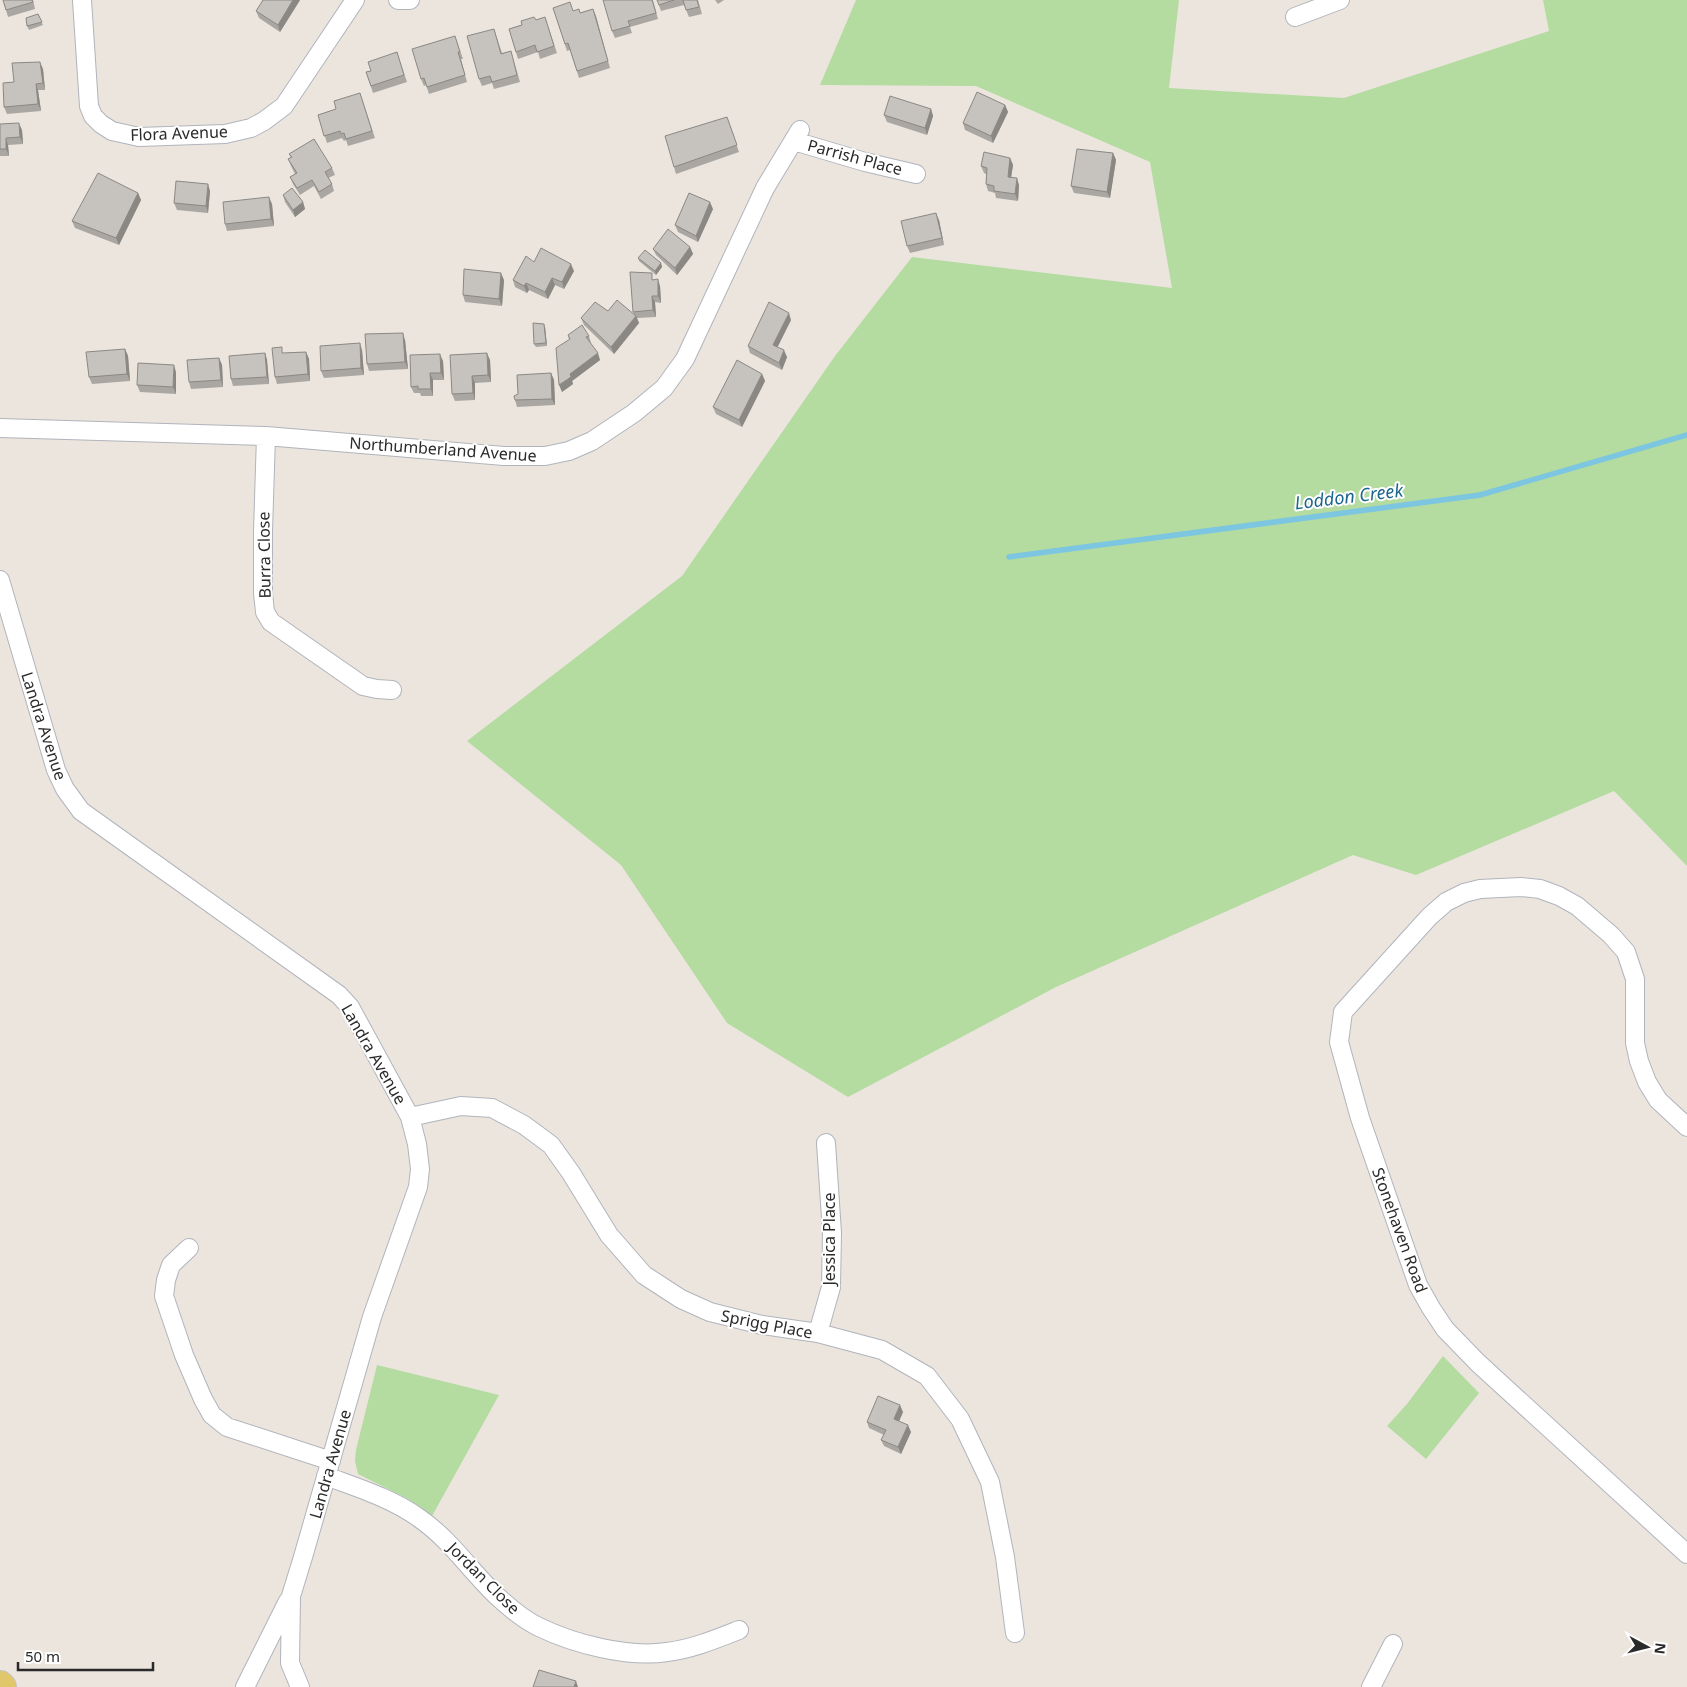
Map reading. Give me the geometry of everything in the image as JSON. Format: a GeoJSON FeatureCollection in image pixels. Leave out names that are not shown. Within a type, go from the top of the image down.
{"type":"FeatureCollection","features":[{"type":"Feature","properties":{"kind":"street","name":"Flora Avenue"},"geometry":{"type":"LineString","coordinates":[[82,0],[89,106],[93,116],[112,131],[139,137],[225,134],[251,128],[264,121],[284,106],[355,0]]}},
{"type":"Feature","properties":{"kind":"street"},"geometry":{"type":"LineString","coordinates":[[398,0],[410,0]]}},
{"type":"Feature","properties":{"kind":"street"},"geometry":{"type":"LineString","coordinates":[[1295,17],[1340,0]]}},
{"type":"Feature","properties":{"kind":"street","name":"Parrish Place"},"geometry":{"type":"LineString","coordinates":[[797,135],[865,162],[916,174]]}},
{"type":"Feature","properties":{"kind":"street","name":"Northumberland Avenue"},"geometry":{"type":"LineString","coordinates":[[0,428],[266,436],[504,456],[545,456],[569,451],[592,441],[634,413],[664,388],[685,359],[765,188],[797,135]]}},
{"type":"Feature","properties":{"kind":"street","name":"Burra Close"},"geometry":{"type":"LineString","coordinates":[[266,436],[263,531],[263,593],[265,612],[271,622],[363,686],[392,690]]}},
{"type":"Feature","properties":{"kind":"street","name":"Landra Avenue"},"geometry":{"type":"LineString","coordinates":[[0,580],[6,622],[56,770],[65,789],[81,811],[339,995],[350,1006],[410,1117],[417,1144],[420,1169],[418,1187],[372,1317],[291,1596],[245,1687]]}},
{"type":"Feature","properties":{"kind":"street","name":"Stonehaven Road"},"geometry":{"type":"LineString","coordinates":[[1687,1127],[1658,1100],[1647,1082],[1639,1061],[1635,1043],[1635,979],[1626,952],[1594,918],[1559,896],[1521,887],[1480,889],[1464,893],[1446,902],[1429,917],[1344,1012],[1339,1042],[1360,1118],[1422,1293],[1445,1329],[1478,1363],[1687,1554]]}},
{"type":"Feature","properties":{"kind":"street","name":"Sprigg Place"},"geometry":{"type":"LineString","coordinates":[[410,1117],[453,1107],[492,1108],[524,1125],[550,1145],[571,1173],[609,1235],[644,1274],[681,1299],[710,1312],[762,1325],[818,1333],[882,1350],[927,1376],[960,1419],[990,1482],[1005,1556],[1015,1633]]}},
{"type":"Feature","properties":{"kind":"street","name":"Jessica Place"},"geometry":{"type":"LineString","coordinates":[[818,1333],[830,1287],[832,1233],[826,1143]]}},
{"type":"Feature","properties":{"kind":"street","name":"Jordan Close"},"geometry":{"type":"LineString","coordinates":[[188,1248],[171,1265],[166,1280],[164,1296],[184,1355],[203,1399],[212,1415],[227,1427],[328,1468],[419,1518],[450,1543],[498,1597],[519,1615],[537,1626],[558,1635],[599,1647],[640,1653],[666,1652],[692,1647],[739,1630]]}},
{"type":"Feature","properties":{"kind":"street","name":"Landra Avenue"},"geometry":{"type":"LineString","coordinates":[[291,1596],[290,1663],[300,1687]]}},
{"type":"Feature","properties":{"kind":"street"},"geometry":{"type":"LineString","coordinates":[[1371,1687],[1393,1644]]}},
{"type":"Feature","properties":{"kind":"green space"},"geometry":{"type":"Polygon","coordinates":[[[856,0],[1179,0],[1169,88],[1344,98],[1549,31],[1543,0],[1687,0],[1687,866],[1614,791],[1416,875],[1353,855],[1056,987],[848,1097],[727,1023],[621,865],[467,741],[682,576],[835,356],[912,257],[1172,288],[1150,162],[976,86],[820,85],[856,0]]]}},
{"type":"Feature","properties":{"kind":"green space"},"geometry":{"type":"Polygon","coordinates":[[[1443,1356],[1479,1393],[1426,1459],[1387,1426],[1407,1404],[1443,1356]]]}},
{"type":"Feature","properties":{"kind":"green space"},"geometry":{"type":"Polygon","coordinates":[[[377,1365],[499,1395],[432,1516],[408,1499],[358,1474],[355,1461],[356,1450],[377,1365]]]}},
{"type":"Feature","properties":{"kind":"building"},"geometry":{"type":"Polygon","coordinates":[[[3,0],[32,0],[33,2],[6,10],[3,0]]]}},
{"type":"Feature","properties":{"kind":"building"},"geometry":{"type":"Polygon","coordinates":[[[263,0],[293,0],[278,25],[256,11],[263,0]]]}},
{"type":"Feature","properties":{"kind":"building"},"geometry":{"type":"Polygon","coordinates":[[[603,0],[652,0],[656,13],[628,21],[630,26],[612,31],[603,0]]]}},
{"type":"Feature","properties":{"kind":"building"},"geometry":{"type":"Polygon","coordinates":[[[657,0],[674,0],[659,5],[657,0]]]}},
{"type":"Feature","properties":{"kind":"building"},"geometry":{"type":"Polygon","coordinates":[[[683,0],[697,0],[699,7],[686,10],[683,0]]]}},
{"type":"Feature","properties":{"kind":"building"},"geometry":{"type":"Polygon","coordinates":[[[570,2],[573,11],[579,9],[580,13],[593,9],[608,61],[577,71],[568,43],[565,44],[553,8],[570,2]]]}},
{"type":"Feature","properties":{"kind":"building"},"geometry":{"type":"Polygon","coordinates":[[[38,14],[42,22],[27,26],[26,18],[38,14]]]}},
{"type":"Feature","properties":{"kind":"building"},"geometry":{"type":"Polygon","coordinates":[[[534,17],[536,20],[545,17],[554,46],[537,52],[535,45],[516,52],[509,29],[522,25],[521,21],[534,17]]]}},
{"type":"Feature","properties":{"kind":"building"},"geometry":{"type":"Polygon","coordinates":[[[494,29],[501,54],[511,51],[517,75],[492,82],[490,76],[479,79],[467,36],[494,29]]]}},
{"type":"Feature","properties":{"kind":"building"},"geometry":{"type":"Polygon","coordinates":[[[455,36],[465,75],[427,87],[424,78],[421,79],[412,49],[455,36]]]}},
{"type":"Feature","properties":{"kind":"building"},"geometry":{"type":"Polygon","coordinates":[[[397,52],[404,75],[371,86],[366,72],[371,71],[368,62],[397,52]]]}},
{"type":"Feature","properties":{"kind":"building"},"geometry":{"type":"Polygon","coordinates":[[[40,62],[43,83],[36,84],[38,104],[4,107],[3,83],[14,82],[12,63],[40,62]]]}},
{"type":"Feature","properties":{"kind":"building"},"geometry":{"type":"Polygon","coordinates":[[[977,92],[1005,105],[991,136],[963,123],[977,92]]]}},
{"type":"Feature","properties":{"kind":"building"},"geometry":{"type":"Polygon","coordinates":[[[360,93],[372,131],[346,139],[344,133],[341,134],[340,131],[324,136],[318,115],[336,109],[334,101],[360,93]]]}},
{"type":"Feature","properties":{"kind":"building"},"geometry":{"type":"Polygon","coordinates":[[[890,96],[931,109],[925,128],[884,115],[890,96]]]}},
{"type":"Feature","properties":{"kind":"building"},"geometry":{"type":"Polygon","coordinates":[[[727,117],[737,145],[674,167],[665,136],[727,117]]]}},
{"type":"Feature","properties":{"kind":"building"},"geometry":{"type":"Polygon","coordinates":[[[19,123],[20,137],[6,138],[6,149],[0,149],[0,124],[19,123]]]}},
{"type":"Feature","properties":{"kind":"building"},"geometry":{"type":"Polygon","coordinates":[[[314,139],[332,168],[325,172],[332,184],[319,192],[312,180],[297,188],[290,177],[297,173],[288,159],[292,157],[289,154],[314,139]]]}},
{"type":"Feature","properties":{"kind":"building"},"geometry":{"type":"Polygon","coordinates":[[[1077,149],[1113,153],[1107,192],[1071,186],[1077,149]]]}},
{"type":"Feature","properties":{"kind":"building"},"geometry":{"type":"Polygon","coordinates":[[[984,152],[1010,158],[1008,177],[1017,178],[1015,194],[994,191],[994,186],[986,184],[987,168],[981,166],[984,152]]]}},
{"type":"Feature","properties":{"kind":"building"},"geometry":{"type":"Polygon","coordinates":[[[98,173],[138,193],[116,238],[72,221],[98,173]]]}},
{"type":"Feature","properties":{"kind":"building"},"geometry":{"type":"Polygon","coordinates":[[[176,181],[208,184],[206,206],[174,203],[176,181]]]}},
{"type":"Feature","properties":{"kind":"building"},"geometry":{"type":"Polygon","coordinates":[[[292,188],[303,202],[293,210],[283,195],[292,188]]]}},
{"type":"Feature","properties":{"kind":"building"},"geometry":{"type":"Polygon","coordinates":[[[689,193],[710,202],[696,236],[675,225],[689,193]]]}},
{"type":"Feature","properties":{"kind":"building"},"geometry":{"type":"Polygon","coordinates":[[[269,197],[271,219],[225,224],[223,202],[269,197]]]}},
{"type":"Feature","properties":{"kind":"building"},"geometry":{"type":"Polygon","coordinates":[[[936,213],[942,238],[907,246],[901,221],[936,213]]]}},
{"type":"Feature","properties":{"kind":"building"},"geometry":{"type":"Polygon","coordinates":[[[668,229],[690,247],[675,268],[653,249],[668,229]]]}},
{"type":"Feature","properties":{"kind":"building"},"geometry":{"type":"Polygon","coordinates":[[[541,248],[571,264],[562,282],[552,278],[545,292],[526,283],[524,286],[513,280],[526,256],[534,262],[541,248]]]}},
{"type":"Feature","properties":{"kind":"building"},"geometry":{"type":"Polygon","coordinates":[[[645,250],[661,263],[655,271],[638,258],[645,250]]]}},
{"type":"Feature","properties":{"kind":"building"},"geometry":{"type":"Polygon","coordinates":[[[464,269],[501,273],[499,299],[463,295],[464,269]]]}},
{"type":"Feature","properties":{"kind":"building"},"geometry":{"type":"Polygon","coordinates":[[[630,272],[652,273],[652,280],[658,279],[658,296],[652,296],[653,310],[633,312],[630,272]]]}},
{"type":"Feature","properties":{"kind":"building"},"geometry":{"type":"Polygon","coordinates":[[[617,300],[636,316],[611,347],[581,318],[595,302],[608,311],[617,300]]]}},
{"type":"Feature","properties":{"kind":"building"},"geometry":{"type":"Polygon","coordinates":[[[769,302],[789,313],[773,345],[784,350],[779,363],[748,346],[769,302]]]}},
{"type":"Feature","properties":{"kind":"building"},"geometry":{"type":"Polygon","coordinates":[[[533,323],[544,324],[546,343],[534,344],[533,323]]]}},
{"type":"Feature","properties":{"kind":"building"},"geometry":{"type":"Polygon","coordinates":[[[582,325],[589,336],[586,337],[598,353],[570,374],[571,377],[559,385],[556,348],[570,339],[568,335],[582,325]]]}},
{"type":"Feature","properties":{"kind":"building"},"geometry":{"type":"Polygon","coordinates":[[[403,333],[405,362],[367,364],[365,334],[403,333]]]}},
{"type":"Feature","properties":{"kind":"building"},"geometry":{"type":"Polygon","coordinates":[[[360,343],[361,368],[321,371],[320,346],[360,343]]]}},
{"type":"Feature","properties":{"kind":"building"},"geometry":{"type":"Polygon","coordinates":[[[282,347],[282,353],[306,352],[308,374],[275,377],[272,348],[282,347]]]}},
{"type":"Feature","properties":{"kind":"building"},"geometry":{"type":"Polygon","coordinates":[[[125,349],[127,374],[89,377],[86,352],[125,349]]]}},
{"type":"Feature","properties":{"kind":"building"},"geometry":{"type":"Polygon","coordinates":[[[265,353],[267,377],[231,379],[229,356],[265,353]]]}},
{"type":"Feature","properties":{"kind":"building"},"geometry":{"type":"Polygon","coordinates":[[[487,353],[488,375],[472,376],[473,393],[452,394],[450,355],[487,353]]]}},
{"type":"Feature","properties":{"kind":"building"},"geometry":{"type":"Polygon","coordinates":[[[440,354],[441,373],[430,373],[431,389],[418,389],[418,386],[411,387],[410,355],[440,354]]]}},
{"type":"Feature","properties":{"kind":"building"},"geometry":{"type":"Polygon","coordinates":[[[219,358],[221,380],[189,382],[187,360],[219,358]]]}},
{"type":"Feature","properties":{"kind":"building"},"geometry":{"type":"Polygon","coordinates":[[[737,360],[762,374],[739,420],[713,407],[737,360]]]}},
{"type":"Feature","properties":{"kind":"building"},"geometry":{"type":"Polygon","coordinates":[[[138,363],[174,365],[173,387],[137,385],[138,363]]]}},
{"type":"Feature","properties":{"kind":"building"},"geometry":{"type":"Polygon","coordinates":[[[551,373],[552,399],[515,400],[514,396],[518,394],[517,375],[551,373]]]}},
{"type":"Feature","properties":{"kind":"building"},"geometry":{"type":"Polygon","coordinates":[[[878,1396],[900,1405],[894,1419],[908,1425],[898,1447],[881,1440],[886,1430],[867,1422],[878,1396]]]}},
{"type":"Feature","properties":{"kind":"building"},"geometry":{"type":"Polygon","coordinates":[[[539,1670],[576,1681],[574,1687],[533,1687],[539,1670]]]}},
{"type":"Feature","properties":{"kind":"waterway","name":"Loddon Creek"},"geometry":{"type":"LineString","coordinates":[[1009,557],[1480,495],[1687,435]]}}]}
